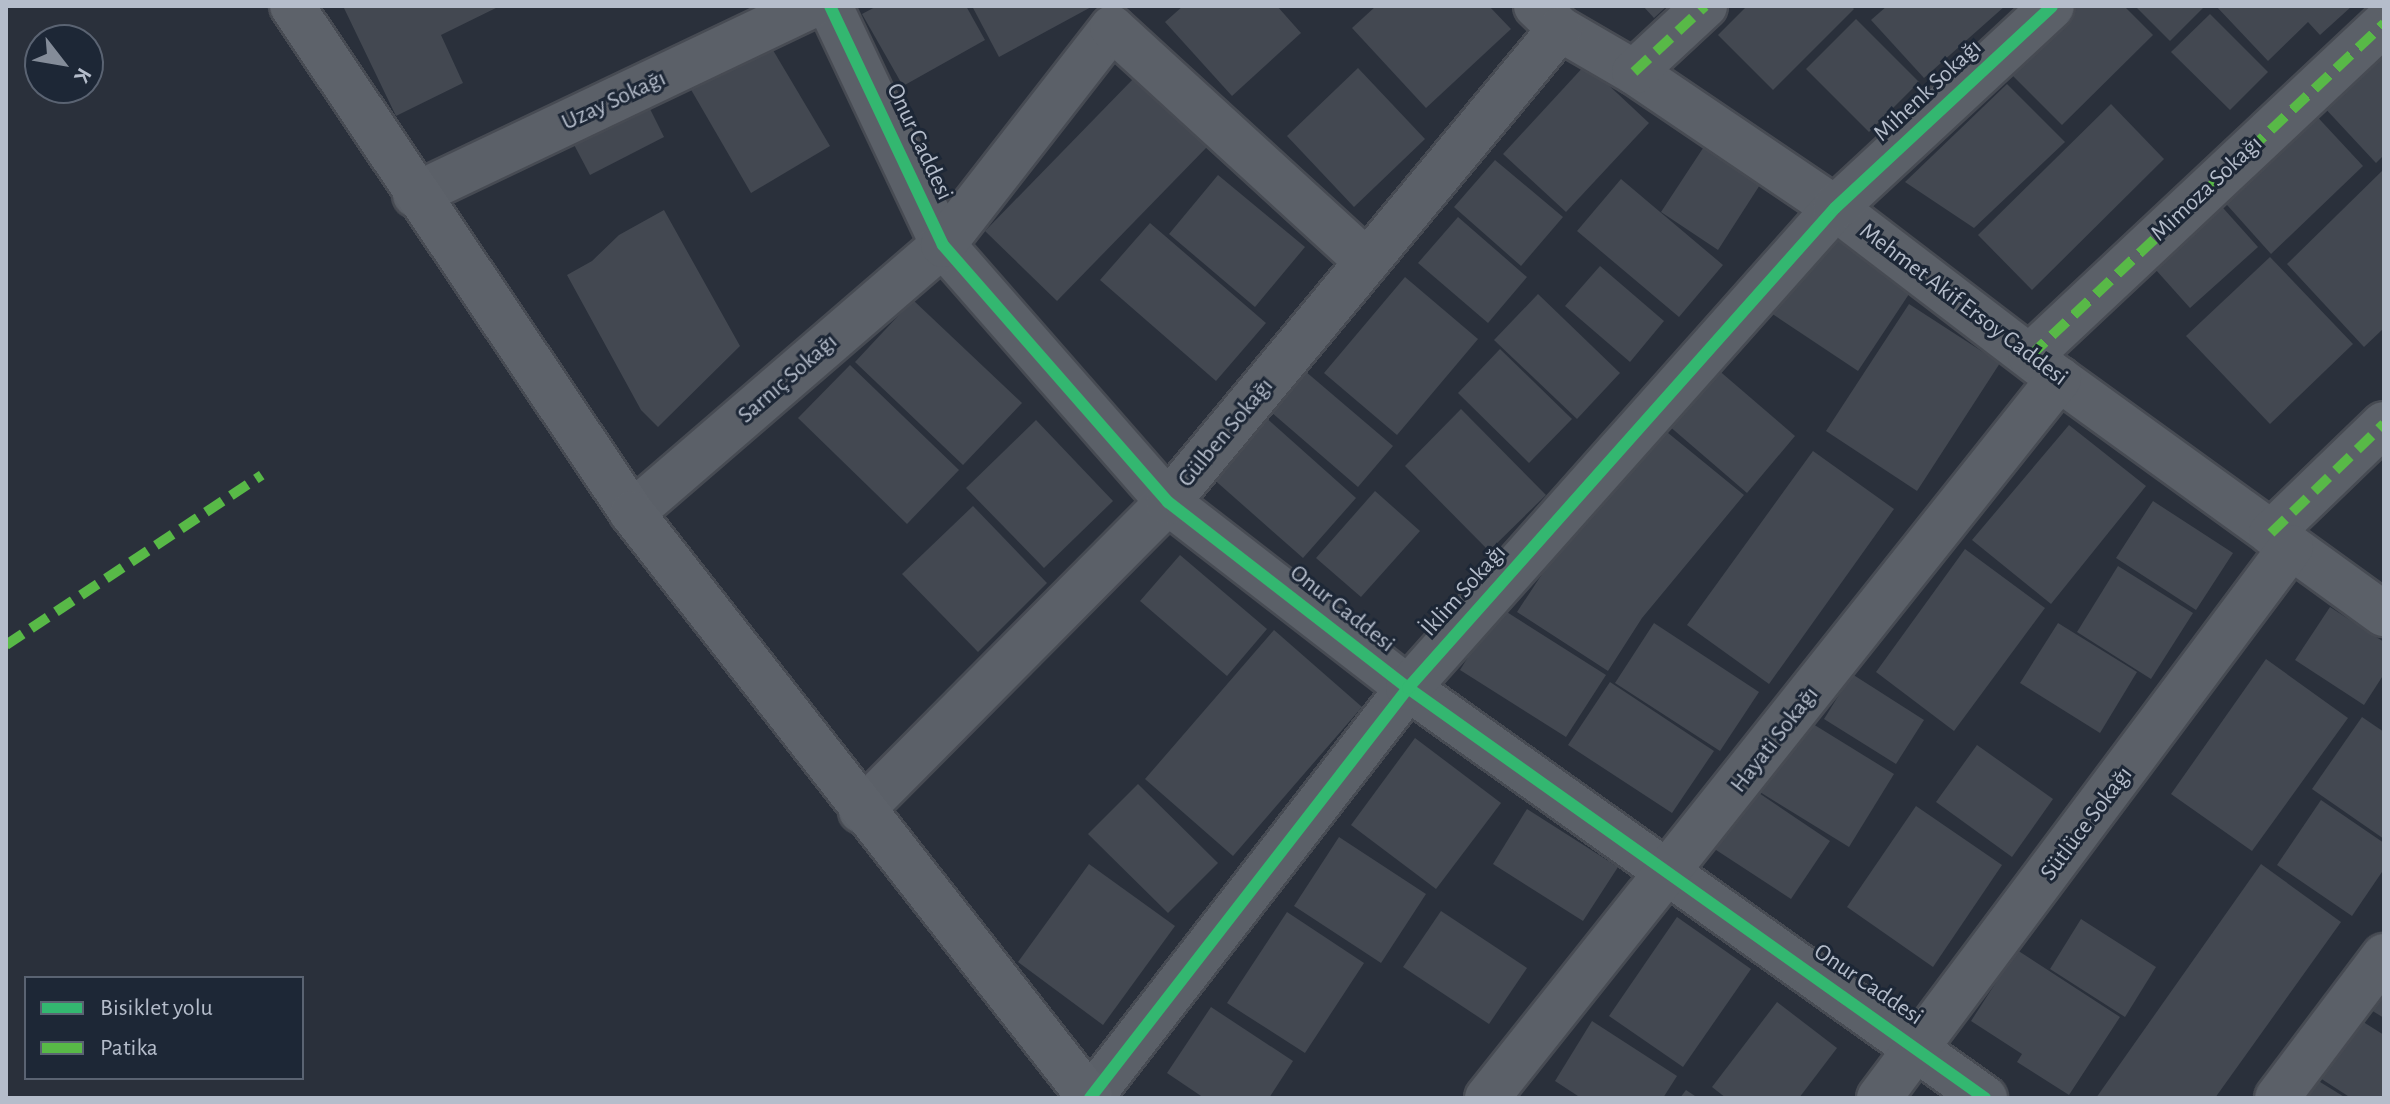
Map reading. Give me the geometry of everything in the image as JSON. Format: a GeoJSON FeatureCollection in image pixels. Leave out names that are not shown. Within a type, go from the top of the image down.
{"type":"FeatureCollection","features":[{"type":"Feature","properties":{"kind":"main road"},"geometry":{"type":"LineString","coordinates":[[292,6],[415,195],[632,513],[861,811],[1090,1098]]}},
{"type":"Feature","properties":{"kind":"street","name":"Uzay Sokağı"},"geometry":{"type":"LineString","coordinates":[[415,195],[812,6]]}},
{"type":"Feature","properties":{"kind":"street","name":"Onur Caddesi"},"geometry":{"type":"LineString","coordinates":[[830,6],[943,245],[1168,502],[1408,688],[1668,876],[1920,1048],[1985,1098]]}},
{"type":"Feature","properties":{"kind":"street"},"geometry":{"type":"LineString","coordinates":[[1634,72],[1705,6]]}},
{"type":"Feature","properties":{"kind":"street","name":"Mihenk Sokağı"},"geometry":{"type":"LineString","coordinates":[[1835,208],[2052,6]]}},
{"type":"Feature","properties":{"kind":"street","name":"Mehmet Akif Ersoy Caddesi"},"geometry":{"type":"LineString","coordinates":[[1548,17],[1835,208],[2045,367],[2384,614]]}},
{"type":"Feature","properties":{"kind":"street","name":"Gülben Sokağı"},"geometry":{"type":"LineString","coordinates":[[861,811],[1168,502],[1367,262],[1548,17]]}},
{"type":"Feature","properties":{"kind":"street","name":"Mimoza Sokağı"},"geometry":{"type":"LineString","coordinates":[[2045,367],[2384,23]]}},
{"type":"Feature","properties":{"kind":"street","name":"Sarnıç Sokağı"},"geometry":{"type":"LineString","coordinates":[[632,513],[943,245],[1112,28],[1367,262]]}},
{"type":"Feature","properties":{"kind":"street","name":"İklim Sokağı"},"geometry":{"type":"LineString","coordinates":[[1090,1098],[1408,688],[1835,208]]}},
{"type":"Feature","properties":{"kind":"street","name":"Hayati Sokağı"},"geometry":{"type":"LineString","coordinates":[[1487,1098],[1668,876],[2045,367]]}},
{"type":"Feature","properties":{"kind":"street","name":"Sütlüce Sokağı"},"geometry":{"type":"LineString","coordinates":[[1879,1098],[1920,1048],[2281,540],[2384,424]]}},
{"type":"Feature","properties":{"kind":"street"},"geometry":{"type":"LineString","coordinates":[[2277,1098],[2384,956]]}},
{"type":"Feature","properties":{"kind":"building"},"geometry":{"type":"Polygon","coordinates":[[[343,6],[500,6],[441,35],[463,83],[396,116],[343,6]]]}},
{"type":"Feature","properties":{"kind":"building"},"geometry":{"type":"Polygon","coordinates":[[[877,6],[966,6],[985,40],[903,86],[862,14],[877,6]]]}},
{"type":"Feature","properties":{"kind":"building"},"geometry":{"type":"Polygon","coordinates":[[[972,6],[1093,6],[999,57],[972,6]]]}},
{"type":"Feature","properties":{"kind":"building"},"geometry":{"type":"Polygon","coordinates":[[[1183,6],[1277,6],[1301,33],[1232,96],[1165,22],[1183,6]]]}},
{"type":"Feature","properties":{"kind":"building"},"geometry":{"type":"Polygon","coordinates":[[[1376,6],[1489,6],[1511,29],[1426,108],[1352,28],[1376,6]]]}},
{"type":"Feature","properties":{"kind":"building"},"geometry":{"type":"Polygon","coordinates":[[[1643,6],[1667,6],[1654,18],[1643,6]]]}},
{"type":"Feature","properties":{"kind":"building"},"geometry":{"type":"Polygon","coordinates":[[[1747,6],[1851,6],[1854,9],[1773,90],[1718,35],[1747,6]]]}},
{"type":"Feature","properties":{"kind":"building"},"geometry":{"type":"Polygon","coordinates":[[[1887,6],[2005,6],[1924,78],[1871,20],[1887,6]]]}},
{"type":"Feature","properties":{"kind":"building"},"geometry":{"type":"Polygon","coordinates":[[[2076,6],[2124,6],[2153,35],[2062,125],[2009,72],[2076,6]]]}},
{"type":"Feature","properties":{"kind":"building"},"geometry":{"type":"Polygon","coordinates":[[[2135,6],[2205,6],[2170,41],[2135,6]]]}},
{"type":"Feature","properties":{"kind":"building"},"geometry":{"type":"Polygon","coordinates":[[[2216,6],[2352,6],[2320,35],[2308,22],[2268,61],[2216,6]]]}},
{"type":"Feature","properties":{"kind":"building"},"geometry":{"type":"Polygon","coordinates":[[[2210,14],[2268,72],[2230,110],[2171,52],[2210,14]]]}},
{"type":"Feature","properties":{"kind":"building"},"geometry":{"type":"Polygon","coordinates":[[[1856,19],[1919,82],[1869,132],[1806,69],[1856,19]]]}},
{"type":"Feature","properties":{"kind":"building"},"geometry":{"type":"Polygon","coordinates":[[[764,35],[830,146],[751,193],[686,81],[764,35]]]}},
{"type":"Feature","properties":{"kind":"building"},"geometry":{"type":"Polygon","coordinates":[[[2384,47],[2384,155],[2376,163],[2322,105],[2384,47]]]}},
{"type":"Feature","properties":{"kind":"building"},"geometry":{"type":"Polygon","coordinates":[[[1586,64],[1649,123],[1566,212],[1503,154],[1586,64]]]}},
{"type":"Feature","properties":{"kind":"building"},"geometry":{"type":"Polygon","coordinates":[[[1358,68],[1425,139],[1354,207],[1287,136],[1358,68]]]}},
{"type":"Feature","properties":{"kind":"building"},"geometry":{"type":"Polygon","coordinates":[[[1135,77],[1207,147],[1057,301],[985,231],[1135,77]]]}},
{"type":"Feature","properties":{"kind":"building"},"geometry":{"type":"Polygon","coordinates":[[[2007,84],[2065,142],[1974,228],[1905,182],[2007,84]]]}},
{"type":"Feature","properties":{"kind":"building"},"geometry":{"type":"Polygon","coordinates":[[[646,101],[664,137],[590,175],[571,139],[646,101]]]}},
{"type":"Feature","properties":{"kind":"building"},"geometry":{"type":"Polygon","coordinates":[[[2111,104],[2164,159],[2032,290],[1978,235],[2111,104]]]}},
{"type":"Feature","properties":{"kind":"building"},"geometry":{"type":"Polygon","coordinates":[[[2310,109],[2363,166],[2271,254],[2219,196],[2310,109]]]}},
{"type":"Feature","properties":{"kind":"building"},"geometry":{"type":"Polygon","coordinates":[[[1709,139],[1765,177],[1718,250],[1661,212],[1709,139]]]}},
{"type":"Feature","properties":{"kind":"building"},"geometry":{"type":"Polygon","coordinates":[[[1495,160],[1563,217],[1521,266],[1454,207],[1495,160]]]}},
{"type":"Feature","properties":{"kind":"building"},"geometry":{"type":"Polygon","coordinates":[[[2384,169],[2384,328],[2364,347],[2287,264],[2384,169]]]}},
{"type":"Feature","properties":{"kind":"building"},"geometry":{"type":"Polygon","coordinates":[[[1218,175],[1305,247],[1255,307],[1169,234],[1218,175]]]}},
{"type":"Feature","properties":{"kind":"building"},"geometry":{"type":"Polygon","coordinates":[[[1621,179],[1723,265],[1679,317],[1577,231],[1621,179]]]}},
{"type":"Feature","properties":{"kind":"building"},"geometry":{"type":"Polygon","coordinates":[[[2215,199],[2258,247],[2190,308],[2147,260],[2215,199]]]}},
{"type":"Feature","properties":{"kind":"building"},"geometry":{"type":"Polygon","coordinates":[[[664,210],[740,346],[658,427],[641,410],[567,275],[592,261],[619,235],[664,210]]]}},
{"type":"Feature","properties":{"kind":"building"},"geometry":{"type":"Polygon","coordinates":[[[1458,217],[1527,277],[1488,323],[1418,263],[1458,217]]]}},
{"type":"Feature","properties":{"kind":"building"},"geometry":{"type":"Polygon","coordinates":[[[1150,223],[1266,323],[1216,381],[1100,280],[1150,223]]]}},
{"type":"Feature","properties":{"kind":"building"},"geometry":{"type":"Polygon","coordinates":[[[1824,226],[1915,285],[1858,371],[1768,311],[1824,226]]]}},
{"type":"Feature","properties":{"kind":"building"},"geometry":{"type":"Polygon","coordinates":[[[2270,257],[2353,344],[2270,424],[2186,336],[2270,257]]]}},
{"type":"Feature","properties":{"kind":"building"},"geometry":{"type":"Polygon","coordinates":[[[1600,266],[1664,321],[1630,362],[1565,306],[1600,266]]]}},
{"type":"Feature","properties":{"kind":"building"},"geometry":{"type":"Polygon","coordinates":[[[1405,277],[1478,339],[1397,435],[1324,373],[1405,277]]]}},
{"type":"Feature","properties":{"kind":"building"},"geometry":{"type":"Polygon","coordinates":[[[1538,294],[1620,373],[1577,419],[1494,340],[1538,294]]]}},
{"type":"Feature","properties":{"kind":"building"},"geometry":{"type":"Polygon","coordinates":[[[913,300],[1022,403],[963,465],[855,362],[913,300]]]}},
{"type":"Feature","properties":{"kind":"building"},"geometry":{"type":"Polygon","coordinates":[[[1909,304],[2000,363],[1917,491],[1826,431],[1909,304]]]}},
{"type":"Feature","properties":{"kind":"building"},"geometry":{"type":"Polygon","coordinates":[[[1500,349],[1572,419],[1529,463],[1458,393],[1500,349]]]}},
{"type":"Feature","properties":{"kind":"building"},"geometry":{"type":"Polygon","coordinates":[[[850,365],[959,470],[907,524],[798,418],[850,365]]]}},
{"type":"Feature","properties":{"kind":"building"},"geometry":{"type":"Polygon","coordinates":[[[1716,368],[1795,436],[1747,493],[1668,425],[1716,368]]]}},
{"type":"Feature","properties":{"kind":"building"},"geometry":{"type":"Polygon","coordinates":[[[1305,371],[1393,446],[1358,487],[1271,412],[1305,371]]]}},
{"type":"Feature","properties":{"kind":"building"},"geometry":{"type":"Polygon","coordinates":[[[1461,409],[1546,495],[1489,551],[1405,466],[1461,409]]]}},
{"type":"Feature","properties":{"kind":"building"},"geometry":{"type":"Polygon","coordinates":[[[1263,415],[1356,498],[1303,558],[1210,476],[1263,415]]]}},
{"type":"Feature","properties":{"kind":"building"},"geometry":{"type":"Polygon","coordinates":[[[1036,420],[1113,501],[1044,568],[966,488],[1036,420]]]}},
{"type":"Feature","properties":{"kind":"building"},"geometry":{"type":"Polygon","coordinates":[[[2069,425],[2146,486],[2051,604],[1972,540],[2069,425]]]}},
{"type":"Feature","properties":{"kind":"building"},"geometry":{"type":"Polygon","coordinates":[[[1662,428],[1744,495],[1642,618],[1608,671],[1517,612],[1552,559],[1662,428]]]}},
{"type":"Feature","properties":{"kind":"building"},"geometry":{"type":"Polygon","coordinates":[[[1813,451],[1894,509],[1769,684],[1687,625],[1813,451]]]}},
{"type":"Feature","properties":{"kind":"building"},"geometry":{"type":"Polygon","coordinates":[[[1375,491],[1420,531],[1361,597],[1316,558],[1375,491]]]}},
{"type":"Feature","properties":{"kind":"building"},"geometry":{"type":"Polygon","coordinates":[[[2153,501],[2233,553],[2196,610],[2116,558],[2153,501]]]}},
{"type":"Feature","properties":{"kind":"building"},"geometry":{"type":"Polygon","coordinates":[[[973,506],[1047,583],[978,652],[902,574],[973,506]]]}},
{"type":"Feature","properties":{"kind":"building"},"geometry":{"type":"Polygon","coordinates":[[[1965,549],[2045,608],[1954,731],[1876,672],[1965,549]]]}},
{"type":"Feature","properties":{"kind":"building"},"geometry":{"type":"Polygon","coordinates":[[[1180,555],[1267,629],[1227,676],[1140,601],[1180,555]]]}},
{"type":"Feature","properties":{"kind":"building"},"geometry":{"type":"Polygon","coordinates":[[[2118,566],[2193,613],[2151,679],[2077,632],[2118,566]]]}},
{"type":"Feature","properties":{"kind":"building"},"geometry":{"type":"Polygon","coordinates":[[[1499,607],[1606,675],[1566,737],[1460,670],[1499,607]]]}},
{"type":"Feature","properties":{"kind":"building"},"geometry":{"type":"Polygon","coordinates":[[[2330,607],[2384,642],[2384,674],[2364,705],[2295,660],[2330,607]]]}},
{"type":"Feature","properties":{"kind":"building"},"geometry":{"type":"Polygon","coordinates":[[[1654,623],[1759,692],[1720,751],[1615,683],[1654,623]]]}},
{"type":"Feature","properties":{"kind":"building"},"geometry":{"type":"Polygon","coordinates":[[[2058,623],[2137,672],[2100,733],[2020,683],[2058,623]]]}},
{"type":"Feature","properties":{"kind":"building"},"geometry":{"type":"Polygon","coordinates":[[[1274,630],[1362,707],[1233,856],[1145,779],[1274,630]]]}},
{"type":"Feature","properties":{"kind":"building"},"geometry":{"type":"Polygon","coordinates":[[[2266,659],[2348,718],[2252,851],[2171,794],[2266,659]]]}},
{"type":"Feature","properties":{"kind":"building"},"geometry":{"type":"Polygon","coordinates":[[[1852,674],[1924,720],[1896,764],[1824,719],[1852,674]]]}},
{"type":"Feature","properties":{"kind":"building"},"geometry":{"type":"Polygon","coordinates":[[[1610,682],[1714,751],[1672,813],[1568,745],[1610,682]]]}},
{"type":"Feature","properties":{"kind":"building"},"geometry":{"type":"Polygon","coordinates":[[[1800,716],[1894,774],[1849,847],[1755,789],[1800,716]]]}},
{"type":"Feature","properties":{"kind":"building"},"geometry":{"type":"Polygon","coordinates":[[[2362,717],[2384,732],[2384,839],[2312,789],[2362,717]]]}},
{"type":"Feature","properties":{"kind":"building"},"geometry":{"type":"Polygon","coordinates":[[[1415,738],[1501,803],[1436,889],[1351,825],[1415,738]]]}},
{"type":"Feature","properties":{"kind":"building"},"geometry":{"type":"Polygon","coordinates":[[[1977,745],[2053,799],[2012,857],[1936,802],[1977,745]]]}},
{"type":"Feature","properties":{"kind":"building"},"geometry":{"type":"Polygon","coordinates":[[[1138,784],[1218,863],[1168,913],[1088,834],[1138,784]]]}},
{"type":"Feature","properties":{"kind":"building"},"geometry":{"type":"Polygon","coordinates":[[[1753,789],[1830,841],[1791,899],[1713,848],[1753,789]]]}},
{"type":"Feature","properties":{"kind":"building"},"geometry":{"type":"Polygon","coordinates":[[[2321,800],[2384,843],[2384,869],[2352,916],[2277,865],[2321,800]]]}},
{"type":"Feature","properties":{"kind":"building"},"geometry":{"type":"Polygon","coordinates":[[[1916,806],[2002,865],[1933,967],[1847,907],[1916,806]]]}},
{"type":"Feature","properties":{"kind":"building"},"geometry":{"type":"Polygon","coordinates":[[[1527,809],[1618,867],[1583,921],[1493,864],[1527,809]]]}},
{"type":"Feature","properties":{"kind":"building"},"geometry":{"type":"Polygon","coordinates":[[[1339,837],[1426,894],[1381,963],[1294,906],[1339,837]]]}},
{"type":"Feature","properties":{"kind":"building"},"geometry":{"type":"Polygon","coordinates":[[[1089,864],[1175,926],[1103,1025],[1018,962],[1089,864]]]}},
{"type":"Feature","properties":{"kind":"building"},"geometry":{"type":"Polygon","coordinates":[[[2261,864],[2341,922],[2215,1098],[2096,1098],[2261,864]]]}},
{"type":"Feature","properties":{"kind":"building"},"geometry":{"type":"Polygon","coordinates":[[[1441,911],[1527,968],[1489,1024],[1403,967],[1441,911]]]}},
{"type":"Feature","properties":{"kind":"building"},"geometry":{"type":"Polygon","coordinates":[[[1287,912],[1364,963],[1305,1053],[1227,1003],[1287,912]]]}},
{"type":"Feature","properties":{"kind":"building"},"geometry":{"type":"Polygon","coordinates":[[[1677,917],[1751,969],[1683,1067],[1609,1016],[1677,917]]]}},
{"type":"Feature","properties":{"kind":"building"},"geometry":{"type":"Polygon","coordinates":[[[2081,919],[2156,967],[2125,1017],[2050,969],[2081,919]]]}},
{"type":"Feature","properties":{"kind":"building"},"geometry":{"type":"Polygon","coordinates":[[[2017,950],[2120,1017],[2069,1095],[2017,1062],[2022,1054],[1971,1021],[2017,950]]]}},
{"type":"Feature","properties":{"kind":"building"},"geometry":{"type":"Polygon","coordinates":[[[2384,989],[2384,1018],[2371,1010],[2384,989]]]}},
{"type":"Feature","properties":{"kind":"building"},"geometry":{"type":"Polygon","coordinates":[[[1777,1002],[1837,1048],[1799,1098],[1726,1098],[1712,1087],[1777,1002]]]}},
{"type":"Feature","properties":{"kind":"building"},"geometry":{"type":"Polygon","coordinates":[[[1211,1007],[1293,1061],[1269,1098],[1204,1098],[1167,1073],[1211,1007]]]}},
{"type":"Feature","properties":{"kind":"building"},"geometry":{"type":"Polygon","coordinates":[[[2357,1018],[2384,1035],[2384,1098],[2351,1098],[2320,1078],[2357,1018]]]}},
{"type":"Feature","properties":{"kind":"building"},"geometry":{"type":"Polygon","coordinates":[[[1592,1021],[1677,1076],[1663,1098],[1581,1098],[1555,1081],[1592,1021]]]}},
{"type":"Feature","properties":{"kind":"building"},"geometry":{"type":"Polygon","coordinates":[[[2312,1077],[2346,1098],[2298,1098],[2312,1077]]]}},
{"type":"Feature","properties":{"kind":"building"},"geometry":{"type":"Polygon","coordinates":[[[1686,1090],[1698,1098],[1680,1098],[1686,1090]]]}},
{"type":"Feature","properties":{"kind":"marked path"},"geometry":{"type":"LineString","coordinates":[[1634,72],[1705,6]]}},
{"type":"Feature","properties":{"kind":"marked path"},"geometry":{"type":"LineString","coordinates":[[2030,356],[2384,23]]}},
{"type":"Feature","properties":{"kind":"marked path"},"geometry":{"type":"LineString","coordinates":[[2271,533],[2384,424]]}},
{"type":"Feature","properties":{"kind":"marked path"},"geometry":{"type":"LineString","coordinates":[[6,645],[262,475]]}},
{"type":"Feature","properties":{"kind":"cycle path"},"geometry":{"type":"LineString","coordinates":[[830,6],[943,245],[1168,502],[1408,688],[1985,1098]]}},
{"type":"Feature","properties":{"kind":"cycle path"},"geometry":{"type":"LineString","coordinates":[[1090,1098],[1408,688],[1835,208],[2052,6]]}}]}
